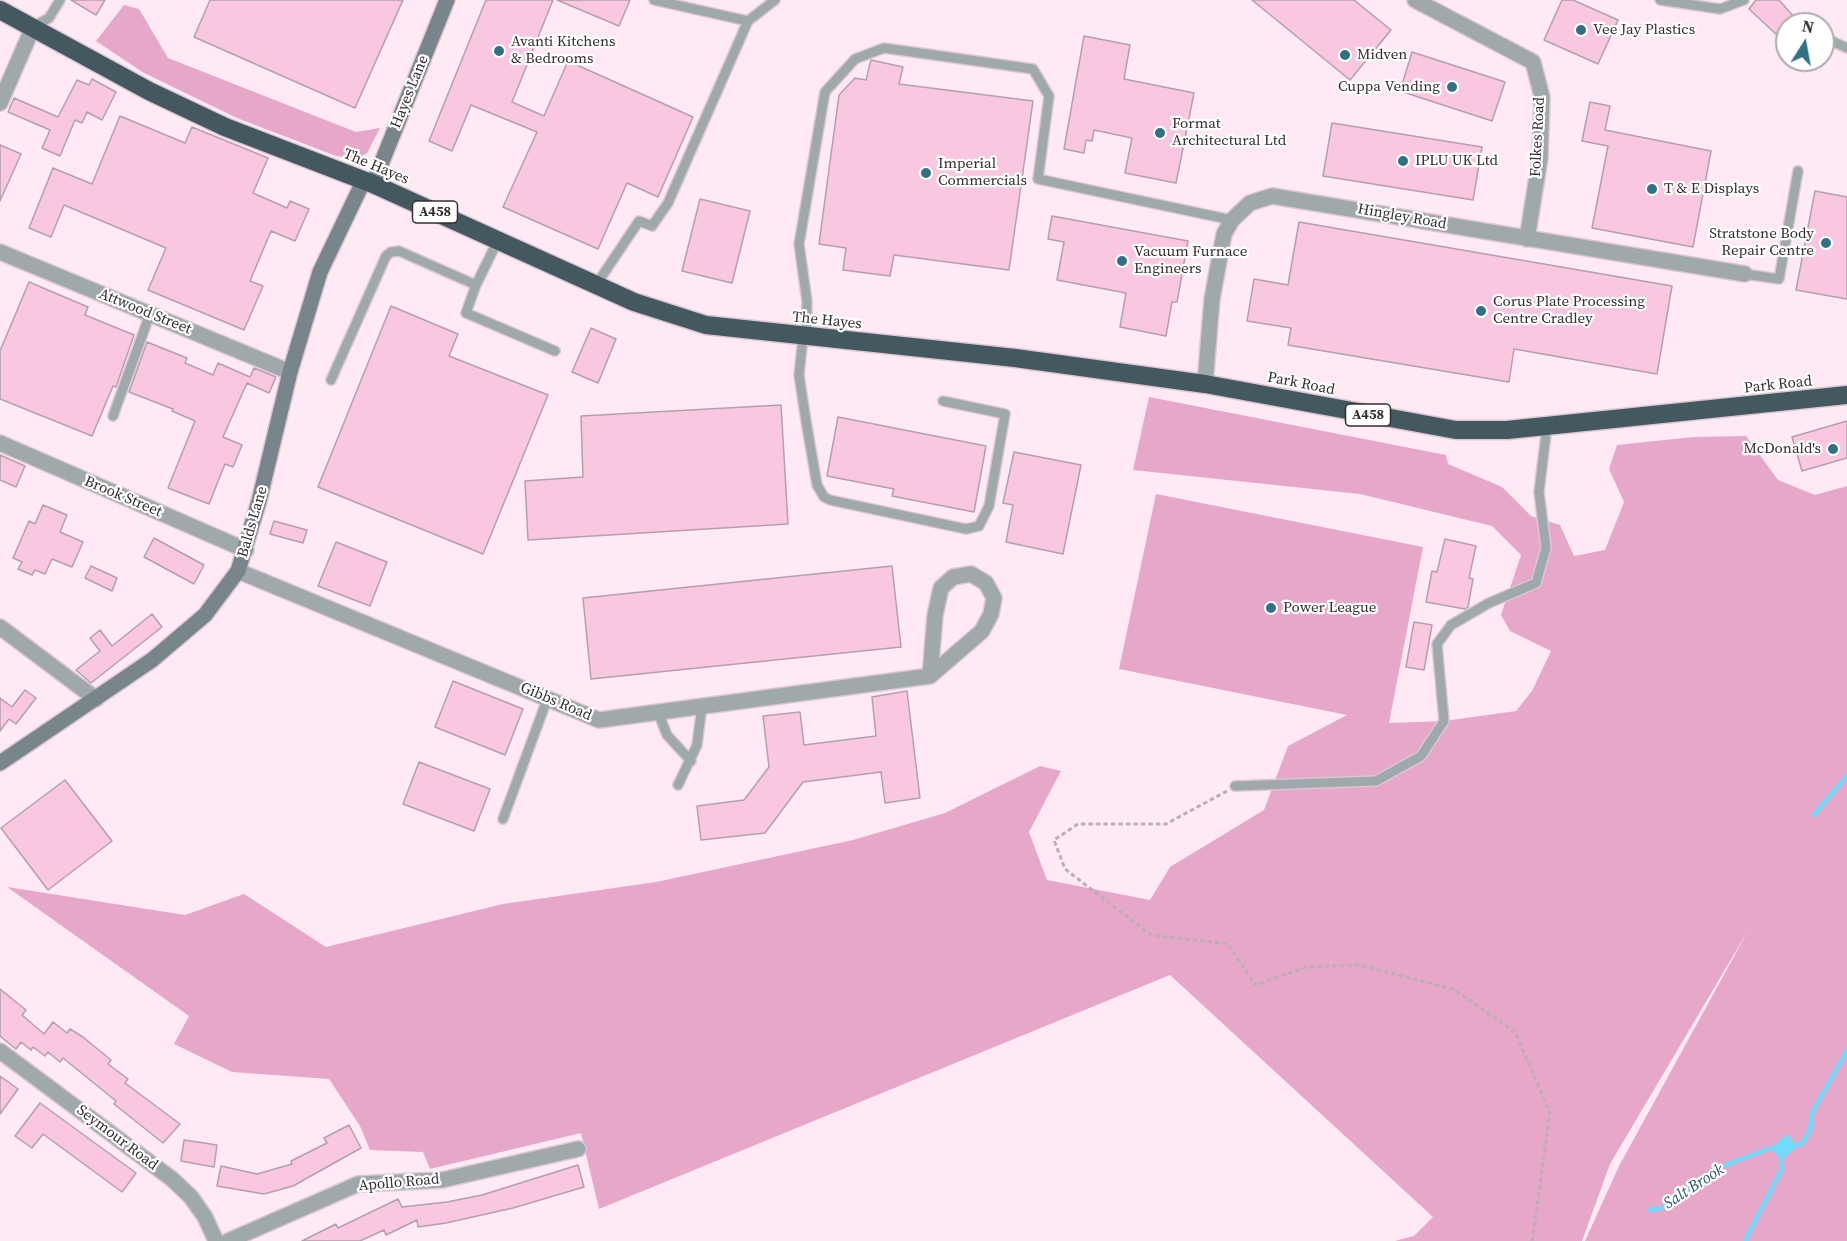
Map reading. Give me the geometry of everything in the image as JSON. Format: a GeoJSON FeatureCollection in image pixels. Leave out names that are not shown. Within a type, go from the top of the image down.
{"type":"FeatureCollection","features":[{"type":"Feature","properties":{"kind":"highway","name":"The Hayes"},"geometry":{"type":"LineString","coordinates":[[0,10],[184,108],[368,182],[596,285],[685,320],[805,337],[892,346]]}},
{"type":"Feature","properties":{"kind":"highway","name":"Park Road"},"geometry":{"type":"LineString","coordinates":[[892,346],[1026,360],[1205,384],[1456,430],[1507,430],[1847,395]]}},
{"type":"Feature","properties":{"kind":"street","name":"Hayes Lane"},"geometry":{"type":"LineString","coordinates":[[368,182],[447,0]]}},
{"type":"Feature","properties":{"kind":"street","name":"Folkes Road"},"geometry":{"type":"LineString","coordinates":[[1414,0],[1533,62],[1542,97],[1540,158],[1527,239]]}},
{"type":"Feature","properties":{"kind":"street"},"geometry":{"type":"LineString","coordinates":[[0,103],[33,27]]}},
{"type":"Feature","properties":{"kind":"street","name":"Balds Lane"},"geometry":{"type":"LineString","coordinates":[[0,764],[152,660],[205,615],[238,571],[246,550],[290,372],[320,272],[368,182]]}},
{"type":"Feature","properties":{"kind":"street","name":"Hingley Road"},"geometry":{"type":"LineString","coordinates":[[1232,219],[1250,203],[1272,196],[1745,274]]}},
{"type":"Feature","properties":{"kind":"street"},"geometry":{"type":"LineString","coordinates":[[1205,384],[1212,299],[1224,234],[1232,219]]}},
{"type":"Feature","properties":{"kind":"street","name":"Attwood Street"},"geometry":{"type":"LineString","coordinates":[[0,252],[290,372]]}},
{"type":"Feature","properties":{"kind":"street","name":"Brook Street"},"geometry":{"type":"LineString","coordinates":[[0,443],[246,550]]}},
{"type":"Feature","properties":{"kind":"street","name":"Gibbs Road"},"geometry":{"type":"LineString","coordinates":[[238,571],[548,697],[599,720],[930,676]]}},
{"type":"Feature","properties":{"kind":"street"},"geometry":{"type":"LineString","coordinates":[[971,574],[986,583],[994,598],[992,614],[982,631],[930,676],[935,615],[941,588],[953,577],[971,574]]}},
{"type":"Feature","properties":{"kind":"street"},"geometry":{"type":"LineString","coordinates":[[0,627],[96,699]]}},
{"type":"Feature","properties":{"kind":"street","name":"Seymour Road"},"geometry":{"type":"LineString","coordinates":[[0,1051],[172,1179],[191,1197],[205,1217],[216,1241]]}},
{"type":"Feature","properties":{"kind":"street","name":"Apollo Road"},"geometry":{"type":"LineString","coordinates":[[228,1241],[358,1184],[442,1180],[578,1149]]}},
{"type":"Feature","properties":{"kind":"lane"},"geometry":{"type":"LineString","coordinates":[[33,27],[49,18],[60,0]]}},
{"type":"Feature","properties":{"kind":"lane"},"geometry":{"type":"LineString","coordinates":[[654,0],[748,21]]}},
{"type":"Feature","properties":{"kind":"lane"},"geometry":{"type":"LineString","coordinates":[[596,285],[639,220],[652,226],[668,203],[748,21],[775,0]]}},
{"type":"Feature","properties":{"kind":"lane"},"geometry":{"type":"LineString","coordinates":[[1660,0],[1720,9],[1744,0]]}},
{"type":"Feature","properties":{"kind":"lane"},"geometry":{"type":"LineString","coordinates":[[943,401],[1005,414],[989,506],[979,526],[966,529],[824,497],[817,484],[799,375],[805,337],[807,302],[799,244],[825,92],[855,59],[885,48],[1033,69],[1049,96],[1038,179],[1232,219]]}},
{"type":"Feature","properties":{"kind":"lane"},"geometry":{"type":"LineString","coordinates":[[1745,274],[1779,279],[1798,171]]}},
{"type":"Feature","properties":{"kind":"lane"},"geometry":{"type":"LineString","coordinates":[[498,240],[476,285],[466,313],[555,351]]}},
{"type":"Feature","properties":{"kind":"lane"},"geometry":{"type":"LineString","coordinates":[[331,380],[386,256],[391,252],[399,251],[476,285]]}},
{"type":"Feature","properties":{"kind":"lane"},"geometry":{"type":"LineString","coordinates":[[113,416],[150,314]]}},
{"type":"Feature","properties":{"kind":"lane"},"geometry":{"type":"LineString","coordinates":[[1235,786],[1376,781],[1421,756],[1443,721],[1437,644],[1451,625],[1489,603],[1536,583],[1546,548],[1539,492],[1547,426]]}},
{"type":"Feature","properties":{"kind":"lane"},"geometry":{"type":"LineString","coordinates":[[504,819],[548,697]]}},
{"type":"Feature","properties":{"kind":"lane"},"geometry":{"type":"LineString","coordinates":[[678,785],[697,745],[702,706]]}},
{"type":"Feature","properties":{"kind":"lane"},"geometry":{"type":"LineString","coordinates":[[658,712],[667,735],[691,761]]}},
{"type":"Feature","properties":{"kind":"path"},"geometry":{"type":"LineString","coordinates":[[1235,786],[1166,824],[1078,824],[1054,840],[1065,869],[1150,934],[1228,944],[1255,985],[1307,968],[1359,965],[1453,989],[1515,1032],[1550,1113],[1532,1241]]}},
{"type":"Feature","properties":{"kind":"shaded area"},"geometry":{"type":"Polygon","coordinates":[[[124,5],[139,9],[168,58],[356,132],[380,128],[367,153],[357,159],[336,156],[237,118],[144,73],[96,41],[124,5]]]}},
{"type":"Feature","properties":{"kind":"shaded area"},"geometry":{"type":"Polygon","coordinates":[[[1149,397],[1446,455],[1448,464],[1502,487],[1531,516],[1560,525],[1574,556],[1605,550],[1624,502],[1609,469],[1617,445],[1693,437],[1746,436],[1778,480],[1815,495],[1847,486],[1847,1241],[1585,1241],[1619,1166],[1749,929],[1610,1164],[1582,1241],[1395,1241],[1414,1236],[1433,1217],[1170,975],[599,1209],[581,1133],[430,1169],[423,1152],[370,1150],[360,1126],[329,1079],[232,1072],[174,1044],[189,1016],[7,887],[185,915],[244,894],[326,947],[503,904],[656,882],[853,840],[945,813],[1040,766],[1061,771],[1029,832],[1047,880],[1150,900],[1170,867],[1264,810],[1288,746],[1347,715],[1119,669],[1156,494],[1423,547],[1389,723],[1444,721],[1516,711],[1532,691],[1551,651],[1510,631],[1501,615],[1521,555],[1492,526],[1360,494],[1133,470],[1149,397]]]}},
{"type":"Feature","properties":{"kind":"water"},"geometry":{"type":"Polygon","coordinates":[[[1788,1134],[1797,1147],[1781,1160],[1771,1148],[1788,1134]]]}},
{"type":"Feature","properties":{"kind":"building"},"geometry":{"type":"Polygon","coordinates":[[[71,0],[105,0],[96,15],[71,0]]]}},
{"type":"Feature","properties":{"kind":"building"},"geometry":{"type":"Polygon","coordinates":[[[210,0],[403,0],[355,108],[194,37],[210,0]]]}},
{"type":"Feature","properties":{"kind":"building"},"geometry":{"type":"Polygon","coordinates":[[[486,0],[553,0],[512,102],[544,116],[568,61],[693,117],[658,197],[627,183],[598,249],[503,207],[537,132],[471,105],[452,151],[429,141],[486,0]]]}},
{"type":"Feature","properties":{"kind":"building"},"geometry":{"type":"Polygon","coordinates":[[[557,0],[630,0],[619,26],[557,0]]]}},
{"type":"Feature","properties":{"kind":"building","name":"Midven"},"geometry":{"type":"Polygon","coordinates":[[[1252,0],[1354,0],[1391,30],[1350,80],[1252,0]]]}},
{"type":"Feature","properties":{"kind":"building","name":"Vee Jay Plastics"},"geometry":{"type":"Polygon","coordinates":[[[1562,0],[1573,0],[1618,20],[1598,64],[1544,40],[1562,0]]]}},
{"type":"Feature","properties":{"kind":"building"},"geometry":{"type":"Polygon","coordinates":[[[1756,0],[1779,0],[1790,12],[1775,12],[1775,33],[1749,9],[1756,0]]]}},
{"type":"Feature","properties":{"kind":"building"},"geometry":{"type":"Polygon","coordinates":[[[1084,36],[1130,45],[1124,79],[1194,93],[1176,183],[1125,173],[1132,138],[1094,130],[1092,141],[1086,140],[1084,153],[1064,149],[1084,36]]]}},
{"type":"Feature","properties":{"kind":"building","name":"Cuppa Vending"},"geometry":{"type":"Polygon","coordinates":[[[1412,52],[1505,82],[1492,121],[1400,91],[1412,52]]]}},
{"type":"Feature","properties":{"kind":"building","name":"Imperial Commercials"},"geometry":{"type":"Polygon","coordinates":[[[871,60],[903,67],[899,84],[1033,101],[1009,270],[894,255],[890,276],[843,270],[846,248],[819,244],[839,95],[855,78],[866,80],[871,60]]]}},
{"type":"Feature","properties":{"kind":"building"},"geometry":{"type":"Polygon","coordinates":[[[92,79],[116,92],[102,120],[87,112],[82,123],[75,120],[60,156],[42,148],[50,130],[8,112],[14,98],[58,117],[77,80],[89,85],[92,79]]]}},
{"type":"Feature","properties":{"kind":"building","name":"T & E Displays"},"geometry":{"type":"Polygon","coordinates":[[[1590,102],[1610,106],[1605,130],[1711,151],[1693,247],[1592,228],[1608,146],[1582,141],[1590,102]]]}},
{"type":"Feature","properties":{"kind":"building"},"geometry":{"type":"Polygon","coordinates":[[[120,116],[185,143],[192,127],[268,158],[253,193],[287,208],[290,201],[309,209],[295,241],[271,231],[250,281],[263,286],[244,330],[148,290],[166,248],[64,205],[51,237],[29,228],[53,168],[92,184],[120,116]]]}},
{"type":"Feature","properties":{"kind":"building","name":"IPLU UK Ltd"},"geometry":{"type":"Polygon","coordinates":[[[1332,123],[1482,147],[1473,200],[1323,176],[1332,123]]]}},
{"type":"Feature","properties":{"kind":"building"},"geometry":{"type":"Polygon","coordinates":[[[0,145],[21,154],[0,201],[0,145]]]}},
{"type":"Feature","properties":{"kind":"building","name":"Stratstone Body Repair Centre"},"geometry":{"type":"Polygon","coordinates":[[[1815,191],[1847,197],[1847,299],[1796,290],[1815,191]]]}},
{"type":"Feature","properties":{"kind":"building"},"geometry":{"type":"Polygon","coordinates":[[[700,199],[750,211],[732,283],[682,271],[700,199]]]}},
{"type":"Feature","properties":{"kind":"building","name":"Vacuum Furnace Engineers"},"geometry":{"type":"Polygon","coordinates":[[[1052,216],[1188,241],[1177,302],[1172,302],[1166,336],[1120,327],[1126,293],[1057,280],[1064,242],[1048,239],[1052,216]]]}},
{"type":"Feature","properties":{"kind":"building","name":"Corus Plate Processing Centre Cradley"},"geometry":{"type":"Polygon","coordinates":[[[1299,222],[1672,286],[1657,374],[1514,349],[1509,382],[1288,345],[1291,328],[1247,321],[1254,279],[1288,285],[1299,222]]]}},
{"type":"Feature","properties":{"kind":"building"},"geometry":{"type":"Polygon","coordinates":[[[29,282],[88,307],[85,315],[134,335],[116,387],[113,386],[92,436],[0,399],[0,351],[29,282]]]}},
{"type":"Feature","properties":{"kind":"building"},"geometry":{"type":"Polygon","coordinates":[[[391,306],[458,334],[449,356],[548,395],[483,554],[318,487],[391,306]]]}},
{"type":"Feature","properties":{"kind":"building"},"geometry":{"type":"Polygon","coordinates":[[[591,328],[616,339],[598,383],[572,372],[591,328]]]}},
{"type":"Feature","properties":{"kind":"building"},"geometry":{"type":"Polygon","coordinates":[[[147,342],[187,358],[185,363],[213,375],[218,363],[250,377],[254,368],[276,377],[269,393],[247,383],[223,437],[242,445],[233,467],[225,464],[209,504],[168,488],[195,421],[172,411],[173,409],[129,392],[147,342]]]}},
{"type":"Feature","properties":{"kind":"building"},"geometry":{"type":"Polygon","coordinates":[[[781,405],[788,524],[528,540],[525,481],[583,477],[581,416],[781,405]]]}},
{"type":"Feature","properties":{"kind":"building"},"geometry":{"type":"Polygon","coordinates":[[[838,417],[986,446],[974,512],[892,496],[894,489],[827,476],[838,417]]]}},
{"type":"Feature","properties":{"kind":"building"},"geometry":{"type":"Polygon","coordinates":[[[1847,421],[1847,458],[1802,471],[1792,437],[1847,421]]]}},
{"type":"Feature","properties":{"kind":"building"},"geometry":{"type":"Polygon","coordinates":[[[1014,452],[1081,465],[1063,554],[1006,542],[1013,505],[1003,503],[1014,452]]]}},
{"type":"Feature","properties":{"kind":"building"},"geometry":{"type":"Polygon","coordinates":[[[0,455],[25,466],[16,487],[0,480],[0,455]]]}},
{"type":"Feature","properties":{"kind":"building"},"geometry":{"type":"Polygon","coordinates":[[[43,505],[67,515],[60,532],[83,542],[72,567],[52,559],[45,574],[35,570],[32,575],[18,569],[22,562],[13,558],[29,521],[35,524],[43,505]]]}},
{"type":"Feature","properties":{"kind":"building"},"geometry":{"type":"Polygon","coordinates":[[[274,521],[307,530],[303,543],[270,534],[274,521]]]}},
{"type":"Feature","properties":{"kind":"building"},"geometry":{"type":"Polygon","coordinates":[[[154,538],[204,565],[194,584],[144,557],[154,538]]]}},
{"type":"Feature","properties":{"kind":"building"},"geometry":{"type":"Polygon","coordinates":[[[1445,539],[1476,546],[1469,578],[1473,579],[1468,607],[1465,609],[1426,602],[1432,571],[1437,572],[1445,539]]]}},
{"type":"Feature","properties":{"kind":"building"},"geometry":{"type":"Polygon","coordinates":[[[336,542],[387,562],[370,606],[318,586],[336,542]]]}},
{"type":"Feature","properties":{"kind":"building"},"geometry":{"type":"Polygon","coordinates":[[[91,566],[117,578],[112,591],[85,578],[91,566]]]}},
{"type":"Feature","properties":{"kind":"building"},"geometry":{"type":"Polygon","coordinates":[[[892,566],[901,647],[591,679],[583,598],[892,566]]]}},
{"type":"Feature","properties":{"kind":"building"},"geometry":{"type":"Polygon","coordinates":[[[152,614],[162,627],[91,683],[76,670],[100,651],[90,638],[100,630],[112,646],[152,614]]]}},
{"type":"Feature","properties":{"kind":"building"},"geometry":{"type":"Polygon","coordinates":[[[1414,622],[1432,625],[1424,670],[1406,667],[1414,622]]]}},
{"type":"Feature","properties":{"kind":"building"},"geometry":{"type":"Polygon","coordinates":[[[453,681],[523,709],[505,755],[435,727],[453,681]]]}},
{"type":"Feature","properties":{"kind":"building"},"geometry":{"type":"Polygon","coordinates":[[[25,690],[36,698],[16,724],[9,719],[0,731],[0,698],[12,707],[25,690]]]}},
{"type":"Feature","properties":{"kind":"building"},"geometry":{"type":"Polygon","coordinates":[[[907,691],[920,798],[885,803],[881,772],[803,782],[765,833],[701,840],[697,806],[744,800],[769,767],[763,716],[800,712],[804,745],[876,736],[872,697],[907,691]]]}},
{"type":"Feature","properties":{"kind":"building"},"geometry":{"type":"Polygon","coordinates":[[[419,762],[490,789],[474,831],[403,804],[419,762]]]}},
{"type":"Feature","properties":{"kind":"building"},"geometry":{"type":"Polygon","coordinates":[[[65,780],[112,841],[48,890],[1,828],[65,780]]]}},
{"type":"Feature","properties":{"kind":"building"},"geometry":{"type":"Polygon","coordinates":[[[0,989],[26,1010],[22,1015],[44,1034],[53,1022],[67,1033],[70,1029],[83,1037],[111,1060],[108,1064],[128,1079],[125,1083],[180,1124],[163,1143],[114,1104],[116,1101],[63,1058],[60,1062],[48,1052],[45,1056],[33,1047],[31,1050],[21,1042],[16,1049],[0,1036],[0,989]]]}},
{"type":"Feature","properties":{"kind":"building"},"geometry":{"type":"Polygon","coordinates":[[[0,1076],[18,1089],[0,1114],[0,1076]]]}},
{"type":"Feature","properties":{"kind":"building"},"geometry":{"type":"Polygon","coordinates":[[[40,1103],[136,1173],[122,1192],[43,1134],[32,1148],[15,1136],[40,1103]]]}},
{"type":"Feature","properties":{"kind":"building"},"geometry":{"type":"Polygon","coordinates":[[[349,1125],[361,1148],[293,1186],[264,1194],[217,1186],[221,1166],[257,1174],[292,1164],[291,1161],[327,1143],[324,1138],[349,1125]]]}},
{"type":"Feature","properties":{"kind":"building"},"geometry":{"type":"Polygon","coordinates":[[[184,1140],[217,1145],[214,1167],[181,1161],[184,1140]]]}},
{"type":"Feature","properties":{"kind":"building"},"geometry":{"type":"Polygon","coordinates":[[[578,1165],[584,1187],[513,1208],[418,1227],[417,1220],[386,1235],[384,1230],[360,1241],[302,1241],[336,1224],[338,1228],[398,1199],[402,1207],[447,1202],[482,1195],[578,1165]]]}},
{"type":"Feature","properties":{"kind":"waterway","name":"Salt Brook"},"geometry":{"type":"LineString","coordinates":[[1814,815],[1847,776]]}},
{"type":"Feature","properties":{"kind":"waterway","name":"Salt Brook"},"geometry":{"type":"LineString","coordinates":[[1796,1145],[1802,1144],[1810,1131],[1812,1113],[1847,1051]]}},
{"type":"Feature","properties":{"kind":"waterway","name":"Salt Brook"},"geometry":{"type":"LineString","coordinates":[[1650,1210],[1660,1209],[1718,1168],[1771,1148]]}},
{"type":"Feature","properties":{"kind":"waterway","name":"Salt Brook"},"geometry":{"type":"LineString","coordinates":[[1745,1241],[1782,1169],[1781,1160]]}},
{"type":"Feature","properties":{"kind":"place","name":"Vee Jay Plastics"},"geometry":{"type":"Point","coordinates":[1581,30]}},
{"type":"Feature","properties":{"kind":"place","name":"Avanti Kitchens & Bedrooms"},"geometry":{"type":"Point","coordinates":[499,51]}},
{"type":"Feature","properties":{"kind":"place","name":"Midven"},"geometry":{"type":"Point","coordinates":[1345,55]}},
{"type":"Feature","properties":{"kind":"place","name":"Cuppa Vending"},"geometry":{"type":"Point","coordinates":[1452,87]}},
{"type":"Feature","properties":{"kind":"place","name":"Format Architectural Ltd"},"geometry":{"type":"Point","coordinates":[1160,133]}},
{"type":"Feature","properties":{"kind":"place","name":"IPLU UK Ltd"},"geometry":{"type":"Point","coordinates":[1403,161]}},
{"type":"Feature","properties":{"kind":"place","name":"Imperial Commercials"},"geometry":{"type":"Point","coordinates":[926,173]}},
{"type":"Feature","properties":{"kind":"place","name":"T & E Displays"},"geometry":{"type":"Point","coordinates":[1652,189]}},
{"type":"Feature","properties":{"kind":"place","name":"Stratstone Body Repair Centre"},"geometry":{"type":"Point","coordinates":[1826,243]}},
{"type":"Feature","properties":{"kind":"place","name":"Vacuum Furnace Engineers"},"geometry":{"type":"Point","coordinates":[1122,261]}},
{"type":"Feature","properties":{"kind":"place","name":"Corus Plate Processing Centre Cradley"},"geometry":{"type":"Point","coordinates":[1481,311]}},
{"type":"Feature","properties":{"kind":"place","name":"McDonald's"},"geometry":{"type":"Point","coordinates":[1833,449]}},
{"type":"Feature","properties":{"kind":"place","name":"Power League"},"geometry":{"type":"Point","coordinates":[1271,608]}}]}
